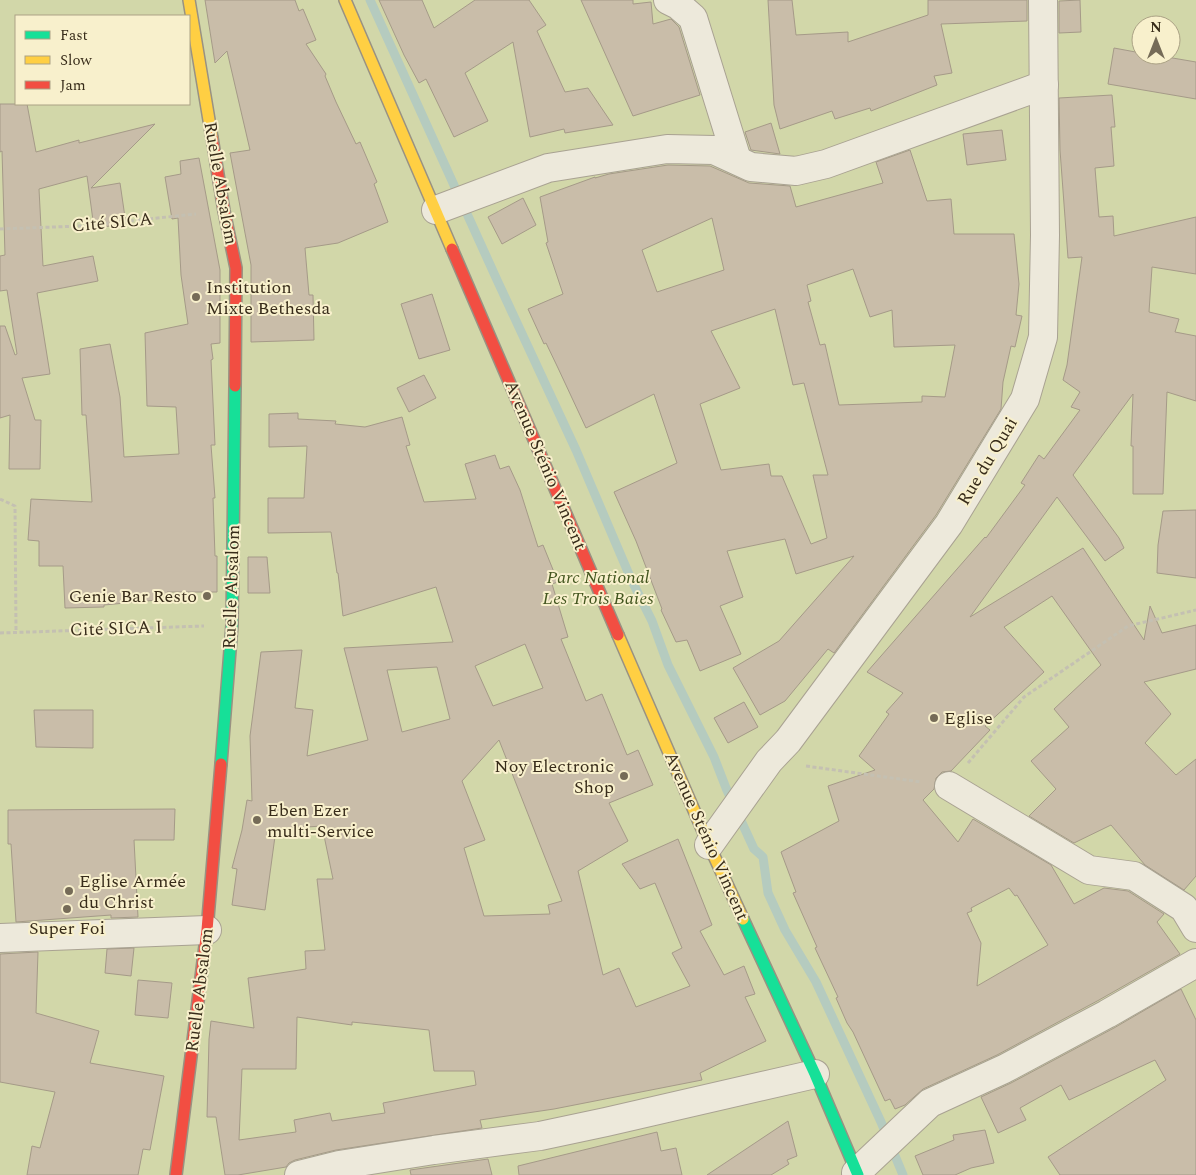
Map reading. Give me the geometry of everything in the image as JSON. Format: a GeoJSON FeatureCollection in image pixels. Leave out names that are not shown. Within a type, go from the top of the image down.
{"type":"FeatureCollection","features":[{"type":"Feature","properties":{"kind":"main road","name":"Ruelle Absalom"},"geometry":{"type":"LineString","coordinates":[[176,1175],[207,930],[232,625],[236,268],[224,211],[189,0]]}},
{"type":"Feature","properties":{"kind":"main road","name":"Avenue Sténio Vincent"},"geometry":{"type":"LineString","coordinates":[[345,0],[709,846],[815,1074],[857,1174]]}},
{"type":"Feature","properties":{"kind":"street"},"geometry":{"type":"LineString","coordinates":[[668,0],[678,4],[693,18],[737,160]]}},
{"type":"Feature","properties":{"kind":"street","name":"Rue du Quai"},"geometry":{"type":"LineString","coordinates":[[709,846],[769,761],[788,741],[948,524],[1025,400],[1043,337],[1045,235],[1043,0]]}},
{"type":"Feature","properties":{"kind":"street"},"geometry":{"type":"LineString","coordinates":[[436,210],[548,168],[666,149],[714,150],[751,166],[796,171],[826,164],[1044,84]]}},
{"type":"Feature","properties":{"kind":"street"},"geometry":{"type":"LineString","coordinates":[[949,786],[1089,870],[1134,876],[1184,908],[1196,928]]}},
{"type":"Feature","properties":{"kind":"street"},"geometry":{"type":"LineString","coordinates":[[0,938],[207,930]]}},
{"type":"Feature","properties":{"kind":"street"},"geometry":{"type":"LineString","coordinates":[[857,1174],[930,1103],[1004,1069],[1107,1014],[1196,963]]}},
{"type":"Feature","properties":{"kind":"street"},"geometry":{"type":"LineString","coordinates":[[299,1175],[339,1165],[540,1136],[815,1074]]}},
{"type":"Feature","properties":{"kind":"path","name":"Cité SICA"},"geometry":{"type":"LineString","coordinates":[[0,229],[81,226],[224,211]]}},
{"type":"Feature","properties":{"kind":"path"},"geometry":{"type":"LineString","coordinates":[[0,499],[15,506],[16,631]]}},
{"type":"Feature","properties":{"kind":"path"},"geometry":{"type":"LineString","coordinates":[[769,761],[949,786],[1024,697],[1128,626],[1196,610]]}},
{"type":"Feature","properties":{"kind":"path","name":"Cité SICA I"},"geometry":{"type":"LineString","coordinates":[[0,632],[232,625]]}},
{"type":"Feature","properties":{"kind":"green space","name":"Parc National Les Trois Baies"},"geometry":{"type":"Polygon","coordinates":[[[0,0],[1196,0],[1196,1175],[0,1175],[0,0]]]}},
{"type":"Feature","properties":{"kind":"building"},"geometry":{"type":"Polygon","coordinates":[[[205,0],[295,0],[299,11],[303,9],[316,40],[306,44],[326,74],[325,76],[336,102],[356,144],[360,142],[377,182],[374,184],[388,222],[338,243],[305,248],[309,295],[313,295],[314,340],[251,342],[251,265],[230,153],[250,150],[227,51],[215,63],[205,0]]]}},
{"type":"Feature","properties":{"kind":"building"},"geometry":{"type":"Polygon","coordinates":[[[379,0],[422,0],[434,28],[475,0],[529,0],[546,25],[537,31],[565,92],[588,88],[613,125],[565,133],[564,129],[530,137],[513,42],[465,73],[488,121],[454,137],[426,79],[419,83],[379,0]]]}},
{"type":"Feature","properties":{"kind":"building"},"geometry":{"type":"Polygon","coordinates":[[[581,0],[633,0],[633,4],[651,2],[653,24],[671,19],[679,27],[700,95],[633,116],[581,0]]]}},
{"type":"Feature","properties":{"kind":"building"},"geometry":{"type":"Polygon","coordinates":[[[768,0],[792,0],[796,35],[848,32],[848,42],[928,15],[928,0],[1027,0],[1027,21],[941,24],[952,73],[934,76],[937,85],[871,111],[870,108],[835,119],[832,111],[780,129],[774,105],[768,0]]]}},
{"type":"Feature","properties":{"kind":"building"},"geometry":{"type":"Polygon","coordinates":[[[1080,0],[1081,32],[1059,33],[1059,1],[1080,0]]]}},
{"type":"Feature","properties":{"kind":"building"},"geometry":{"type":"Polygon","coordinates":[[[1114,48],[1131,51],[1131,65],[1181,65],[1181,59],[1196,62],[1196,99],[1108,84],[1114,48]]]}},
{"type":"Feature","properties":{"kind":"building"},"geometry":{"type":"Polygon","coordinates":[[[1112,95],[1115,127],[1111,127],[1114,166],[1095,168],[1099,217],[1113,216],[1114,236],[1196,217],[1196,274],[1152,267],[1149,312],[1179,319],[1175,332],[1196,336],[1196,401],[1167,392],[1163,494],[1133,494],[1133,446],[1131,446],[1133,394],[1073,475],[1119,538],[1124,548],[1105,561],[1057,497],[970,617],[1083,548],[1144,640],[1150,606],[1162,633],[1196,625],[1196,669],[1144,682],[1171,714],[1145,743],[1176,775],[1196,759],[1196,876],[1184,890],[1145,865],[1111,825],[1074,843],[1029,816],[1056,789],[1031,761],[1069,727],[1054,709],[1101,665],[1052,596],[1004,627],[1044,672],[985,726],[990,730],[951,771],[942,772],[936,778],[934,789],[923,800],[958,842],[973,819],[1051,865],[1074,904],[1104,888],[1128,891],[1164,914],[1157,922],[1180,954],[997,1055],[923,1089],[905,1105],[895,1109],[890,1099],[885,1101],[847,1023],[836,998],[838,997],[815,948],[817,947],[793,893],[796,892],[781,852],[839,821],[828,786],[875,770],[859,756],[889,714],[886,712],[903,693],[867,672],[986,538],[1025,485],[1021,483],[1039,455],[1044,459],[1080,410],[1071,407],[1080,392],[1063,380],[1067,365],[1082,257],[1068,258],[1060,150],[1059,98],[1112,95]],[[1009,888],[971,908],[972,911],[967,913],[981,943],[977,986],[1048,945],[1017,895],[1015,896],[1009,888]]]}},
{"type":"Feature","properties":{"kind":"building"},"geometry":{"type":"Polygon","coordinates":[[[0,104],[27,105],[36,152],[79,140],[79,143],[155,124],[91,188],[120,183],[126,224],[94,228],[87,176],[39,189],[43,266],[93,256],[98,281],[37,293],[50,374],[22,378],[35,420],[41,420],[40,469],[9,469],[10,415],[0,418],[0,326],[5,326],[15,355],[17,354],[7,290],[0,291],[0,256],[5,255],[2,151],[0,152],[0,104]]]}},
{"type":"Feature","properties":{"kind":"building"},"geometry":{"type":"Polygon","coordinates":[[[771,123],[780,154],[751,150],[745,132],[771,123]]]}},
{"type":"Feature","properties":{"kind":"building"},"geometry":{"type":"Polygon","coordinates":[[[1002,130],[1006,160],[967,165],[963,134],[1002,130]]]}},
{"type":"Feature","properties":{"kind":"building"},"geometry":{"type":"Polygon","coordinates":[[[910,150],[927,201],[951,199],[954,234],[1014,234],[1019,284],[1016,315],[1022,316],[1015,347],[1011,346],[1003,382],[1001,409],[936,515],[834,653],[828,649],[785,701],[760,715],[733,668],[779,641],[854,556],[796,574],[785,539],[727,551],[743,597],[720,606],[741,654],[700,671],[687,640],[676,642],[661,610],[636,541],[614,492],[677,463],[654,394],[586,428],[528,309],[563,294],[546,243],[548,242],[540,197],[595,177],[609,174],[668,165],[710,166],[749,183],[790,186],[796,207],[883,183],[876,162],[910,150]],[[712,218],[642,250],[657,292],[724,270],[712,218]],[[853,269],[807,285],[811,301],[808,302],[820,345],[825,344],[839,405],[922,402],[922,396],[945,397],[955,345],[894,347],[892,310],[870,317],[853,269]],[[775,309],[711,331],[740,388],[700,404],[721,470],[769,464],[771,476],[782,476],[811,544],[827,538],[813,475],[828,475],[804,383],[793,385],[775,309]]]}},
{"type":"Feature","properties":{"kind":"building"},"geometry":{"type":"Polygon","coordinates":[[[199,158],[220,270],[220,343],[211,344],[215,445],[211,445],[215,498],[213,498],[215,556],[217,556],[217,592],[167,592],[168,599],[104,605],[104,607],[65,608],[63,566],[39,566],[39,541],[28,540],[31,499],[92,502],[86,415],[82,415],[80,349],[110,344],[120,397],[124,457],[179,454],[176,407],[147,406],[145,333],[188,324],[181,275],[178,218],[172,219],[165,177],[181,174],[180,161],[199,158]]]}},
{"type":"Feature","properties":{"kind":"building"},"geometry":{"type":"Polygon","coordinates":[[[523,198],[536,225],[502,244],[488,217],[523,198]]]}},
{"type":"Feature","properties":{"kind":"building"},"geometry":{"type":"Polygon","coordinates":[[[432,294],[450,350],[419,359],[401,304],[432,294]]]}},
{"type":"Feature","properties":{"kind":"building"},"geometry":{"type":"Polygon","coordinates":[[[424,375],[436,398],[409,412],[397,388],[424,375]]]}},
{"type":"Feature","properties":{"kind":"building"},"geometry":{"type":"Polygon","coordinates":[[[298,413],[298,419],[336,421],[335,424],[365,427],[402,417],[410,445],[406,446],[424,502],[476,499],[465,464],[495,455],[500,469],[509,466],[520,490],[538,547],[543,545],[558,582],[552,584],[568,637],[561,639],[586,701],[602,694],[627,755],[638,750],[653,785],[609,803],[628,841],[578,871],[603,975],[619,968],[636,1007],[690,986],[672,953],[682,948],[655,883],[640,889],[622,864],[678,839],[712,925],[700,931],[724,975],[744,966],[755,994],[745,997],[766,1041],[700,1073],[702,1080],[554,1109],[480,1120],[482,1128],[336,1150],[295,1160],[286,1167],[238,1175],[225,1175],[216,1117],[207,1117],[211,1021],[254,1028],[248,978],[306,969],[305,951],[325,950],[317,879],[333,879],[322,826],[276,829],[265,910],[232,905],[237,869],[232,868],[242,830],[247,800],[252,801],[250,736],[261,652],[302,650],[295,708],[313,710],[307,756],[368,740],[344,648],[453,642],[436,587],[343,616],[331,532],[268,533],[268,498],[304,498],[307,446],[269,447],[269,414],[298,413]],[[525,644],[475,666],[493,706],[543,688],[525,644]],[[437,667],[387,670],[402,732],[450,719],[437,667]],[[499,740],[462,781],[485,840],[464,848],[484,916],[550,914],[548,905],[562,901],[499,740]],[[297,1017],[296,1069],[242,1069],[239,1140],[296,1132],[294,1120],[330,1113],[332,1121],[385,1113],[383,1103],[476,1085],[474,1071],[434,1071],[429,1030],[352,1022],[352,1025],[297,1017]]]}},
{"type":"Feature","properties":{"kind":"building"},"geometry":{"type":"Polygon","coordinates":[[[1196,510],[1196,578],[1157,573],[1158,545],[1163,511],[1196,510]]]}},
{"type":"Feature","properties":{"kind":"building"},"geometry":{"type":"Polygon","coordinates":[[[248,557],[267,557],[270,593],[248,593],[248,557]]]}},
{"type":"Feature","properties":{"kind":"building"},"geometry":{"type":"Polygon","coordinates":[[[744,702],[758,727],[728,743],[714,718],[744,702]]]}},
{"type":"Feature","properties":{"kind":"building"},"geometry":{"type":"Polygon","coordinates":[[[34,710],[93,710],[93,748],[36,747],[34,710]]]}},
{"type":"Feature","properties":{"kind":"building"},"geometry":{"type":"Polygon","coordinates":[[[175,809],[174,840],[134,840],[138,917],[111,918],[111,915],[16,922],[11,844],[8,844],[8,810],[175,809]]]}},
{"type":"Feature","properties":{"kind":"building"},"geometry":{"type":"Polygon","coordinates":[[[134,948],[131,976],[105,973],[107,949],[134,948]]]}},
{"type":"Feature","properties":{"kind":"building"},"geometry":{"type":"Polygon","coordinates":[[[38,952],[36,1013],[99,1031],[90,1063],[164,1076],[150,1150],[143,1149],[138,1175],[27,1175],[32,1146],[40,1148],[55,1092],[0,1082],[0,954],[38,952]]]}},
{"type":"Feature","properties":{"kind":"building"},"geometry":{"type":"Polygon","coordinates":[[[138,980],[172,983],[168,1018],[135,1015],[138,980]]]}},
{"type":"Feature","properties":{"kind":"building"},"geometry":{"type":"Polygon","coordinates":[[[1181,989],[1196,1020],[1196,1175],[1060,1175],[1048,1157],[1166,1080],[1155,1060],[1069,1100],[1061,1085],[1020,1108],[1026,1120],[998,1133],[981,1097],[1114,1028],[1181,989]]]}},
{"type":"Feature","properties":{"kind":"building"},"geometry":{"type":"Polygon","coordinates":[[[788,1121],[797,1156],[787,1160],[789,1164],[771,1175],[707,1175],[788,1121]]]}},
{"type":"Feature","properties":{"kind":"building"},"geometry":{"type":"Polygon","coordinates":[[[985,1130],[994,1163],[971,1168],[955,1175],[923,1175],[915,1156],[954,1140],[953,1135],[985,1130]]]}},
{"type":"Feature","properties":{"kind":"building"},"geometry":{"type":"Polygon","coordinates":[[[657,1132],[661,1151],[676,1148],[682,1175],[519,1175],[518,1166],[657,1132]]]}},
{"type":"Feature","properties":{"kind":"building"},"geometry":{"type":"Polygon","coordinates":[[[488,1159],[492,1175],[411,1175],[410,1170],[488,1159]]]}},
{"type":"Feature","properties":{"kind":"waterway"},"geometry":{"type":"LineString","coordinates":[[370,0],[576,450],[631,579],[652,621],[668,665],[714,757],[754,849],[763,857],[768,893],[785,930],[816,982],[881,1122],[903,1175]]}},
{"type":"Feature","properties":{"kind":"traffic: fast"},"geometry":{"type":"LineString","coordinates":[[221,764],[232,625],[235,386]]}},
{"type":"Feature","properties":{"kind":"traffic: fast"},"geometry":{"type":"LineString","coordinates":[[743,919],[815,1074],[858,1175]]}},
{"type":"Feature","properties":{"kind":"traffic: slow"},"geometry":{"type":"LineString","coordinates":[[189,0],[212,138]]}},
{"type":"Feature","properties":{"kind":"traffic: slow"},"geometry":{"type":"LineString","coordinates":[[345,0],[452,249]]}},
{"type":"Feature","properties":{"kind":"traffic: slow"},"geometry":{"type":"LineString","coordinates":[[618,635],[743,919]]}},
{"type":"Feature","properties":{"kind":"traffic: jam"},"geometry":{"type":"LineString","coordinates":[[212,138],[236,268],[235,386]]}},
{"type":"Feature","properties":{"kind":"traffic: jam"},"geometry":{"type":"LineString","coordinates":[[452,249],[618,635]]}},
{"type":"Feature","properties":{"kind":"traffic: jam"},"geometry":{"type":"LineString","coordinates":[[176,1175],[207,930],[221,764]]}},
{"type":"Feature","properties":{"kind":"place","name":"Institution Mixte Bethesda"},"geometry":{"type":"Point","coordinates":[196,297]}},
{"type":"Feature","properties":{"kind":"place","name":"Genie Bar Resto"},"geometry":{"type":"Point","coordinates":[207,596]}},
{"type":"Feature","properties":{"kind":"place","name":"Eglise"},"geometry":{"type":"Point","coordinates":[934,718]}},
{"type":"Feature","properties":{"kind":"place","name":"Noy Electronic Shop"},"geometry":{"type":"Point","coordinates":[624,776]}},
{"type":"Feature","properties":{"kind":"place","name":"Eben Ezer multi-Service"},"geometry":{"type":"Point","coordinates":[257,820]}},
{"type":"Feature","properties":{"kind":"place","name":"Eglise Armée du Christ"},"geometry":{"type":"Point","coordinates":[69,891]}},
{"type":"Feature","properties":{"kind":"place","name":"Super Foi"},"geometry":{"type":"Point","coordinates":[67,909]}}]}
